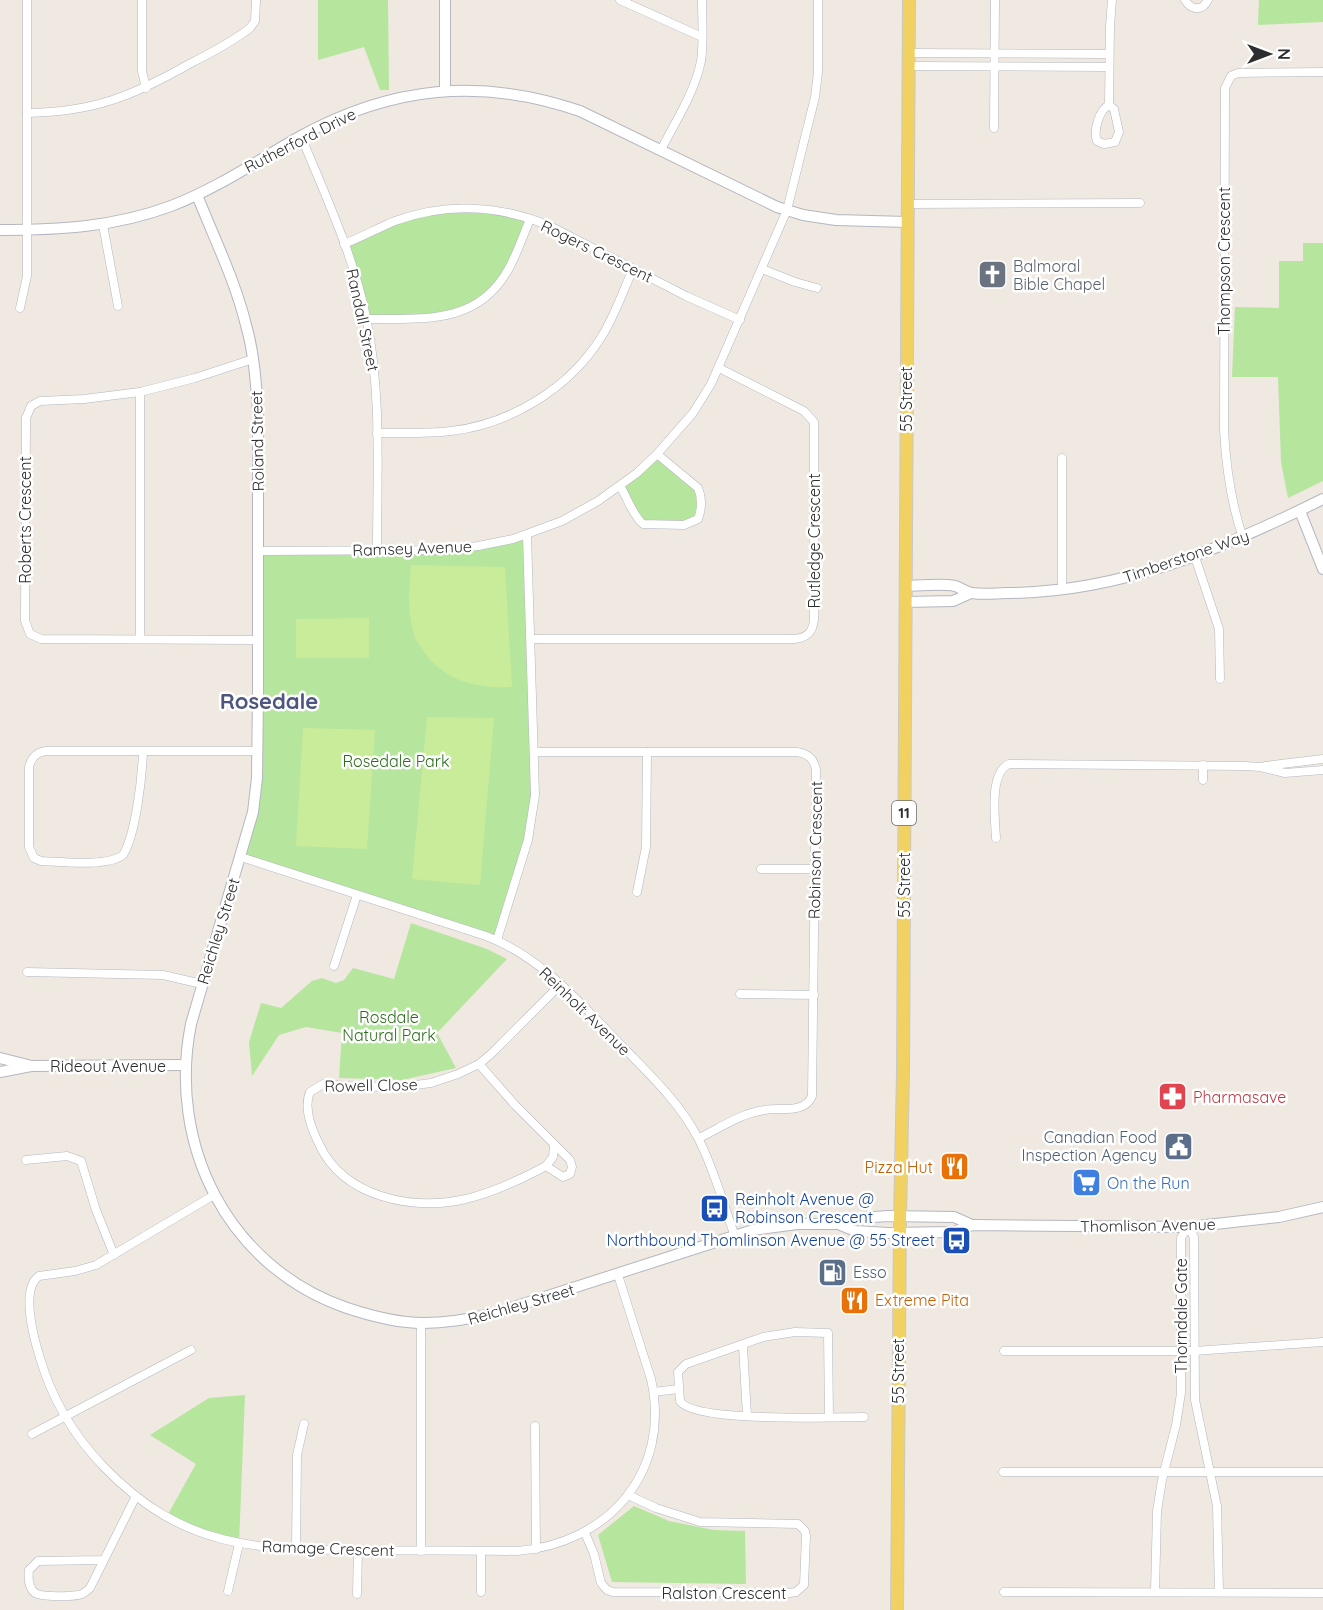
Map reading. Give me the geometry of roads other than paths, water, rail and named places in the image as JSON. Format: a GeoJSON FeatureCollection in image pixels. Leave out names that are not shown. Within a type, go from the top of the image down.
{"type":"FeatureCollection","features":[{"type":"Feature","properties":{"kind":"main road","name":"55 Street"},"geometry":{"type":"LineString","coordinates":[[897,1610],[903,1073],[909,0]]}},
{"type":"Feature","properties":{"kind":"street"},"geometry":{"type":"LineString","coordinates":[[20,308],[27,276],[27,0]]}},
{"type":"Feature","properties":{"kind":"street"},"geometry":{"type":"LineString","coordinates":[[142,0],[142,75],[146,88]]}},
{"type":"Feature","properties":{"kind":"street"},"geometry":{"type":"LineString","coordinates":[[27,113],[84,108],[146,88],[250,28],[255,21],[256,0]]}},
{"type":"Feature","properties":{"kind":"street"},"geometry":{"type":"LineString","coordinates":[[445,0],[445,90]]}},
{"type":"Feature","properties":{"kind":"street"},"geometry":{"type":"LineString","coordinates":[[620,0],[702,37]]}},
{"type":"Feature","properties":{"kind":"street"},"geometry":{"type":"LineString","coordinates":[[661,150],[697,76],[701,57],[702,0]]}},
{"type":"Feature","properties":{"kind":"street","name":"Ramsey Avenue"},"geometry":{"type":"LineString","coordinates":[[258,551],[459,549],[527,536],[582,511],[620,486],[657,454],[693,413],[719,368],[787,210],[815,97],[818,72],[818,0]]}},
{"type":"Feature","properties":{"kind":"street"},"geometry":{"type":"LineString","coordinates":[[994,128],[995,0]]}},
{"type":"Feature","properties":{"kind":"street"},"geometry":{"type":"LineString","coordinates":[[1109,105],[1104,109],[1096,131],[1097,141],[1104,144],[1115,142],[1119,134],[1114,111],[1109,105],[1112,0]]}},
{"type":"Feature","properties":{"kind":"street"},"geometry":{"type":"LineString","coordinates":[[1185,0],[1191,7],[1197,9],[1204,6],[1208,0]]}},
{"type":"Feature","properties":{"kind":"street"},"geometry":{"type":"LineString","coordinates":[[909,53],[1109,54]]}},
{"type":"Feature","properties":{"kind":"street"},"geometry":{"type":"LineString","coordinates":[[909,66],[1109,67]]}},
{"type":"Feature","properties":{"kind":"street","name":"Thompson Crescent"},"geometry":{"type":"LineString","coordinates":[[1243,538],[1233,503],[1224,430],[1225,88],[1231,76],[1238,73],[1323,72]]}},
{"type":"Feature","properties":{"kind":"street","name":"Rutherford Drive"},"geometry":{"type":"LineString","coordinates":[[0,230],[61,229],[104,225],[145,214],[197,195],[301,136],[349,113],[412,94],[445,90],[500,92],[555,102],[599,119],[747,194],[787,210],[836,220],[907,222]]}},
{"type":"Feature","properties":{"kind":"street","name":"Randall Street"},"geometry":{"type":"LineString","coordinates":[[301,136],[352,263],[366,319],[375,376],[377,550]]}},
{"type":"Feature","properties":{"kind":"street","name":"Roland Street"},"geometry":{"type":"LineString","coordinates":[[197,195],[238,297],[254,359],[258,412],[258,698]]}},
{"type":"Feature","properties":{"kind":"street"},"geometry":{"type":"LineString","coordinates":[[907,204],[1140,203]]}},
{"type":"Feature","properties":{"kind":"street","name":"Rogers Crescent"},"geometry":{"type":"LineString","coordinates":[[344,244],[395,221],[437,211],[477,208],[501,211],[552,227],[686,296],[740,320]]}},
{"type":"Feature","properties":{"kind":"street"},"geometry":{"type":"LineString","coordinates":[[366,319],[435,318],[452,315],[472,307],[489,295],[505,275],[530,219]]}},
{"type":"Feature","properties":{"kind":"street"},"geometry":{"type":"LineString","coordinates":[[104,225],[118,306]]}},
{"type":"Feature","properties":{"kind":"street"},"geometry":{"type":"LineString","coordinates":[[377,433],[460,430],[504,417],[541,398],[568,377],[593,350],[610,322],[633,269]]}},
{"type":"Feature","properties":{"kind":"street"},"geometry":{"type":"LineString","coordinates":[[762,269],[818,288]]}},
{"type":"Feature","properties":{"kind":"street","name":"Roberts Crescent"},"geometry":{"type":"LineString","coordinates":[[254,359],[195,378],[140,392],[35,403],[27,412],[25,572],[26,626],[34,637],[41,639],[258,640]]}},
{"type":"Feature","properties":{"kind":"street","name":"Rutledge Crescent"},"geometry":{"type":"LineString","coordinates":[[531,639],[794,639],[803,638],[809,633],[814,619],[814,422],[804,411],[719,368]]}},
{"type":"Feature","properties":{"kind":"street"},"geometry":{"type":"LineString","coordinates":[[140,392],[140,639]]}},
{"type":"Feature","properties":{"kind":"street"},"geometry":{"type":"LineString","coordinates":[[620,486],[638,520],[643,524],[684,525],[698,519],[701,502],[698,488],[657,454]]}},
{"type":"Feature","properties":{"kind":"street"},"geometry":{"type":"LineString","coordinates":[[1062,458],[1062,590]]}},
{"type":"Feature","properties":{"kind":"street","name":"Timberstone Way"},"geometry":{"type":"LineString","coordinates":[[905,586],[955,586],[971,593],[1011,593],[1062,590],[1129,578],[1243,538],[1323,499]]}},
{"type":"Feature","properties":{"kind":"street"},"geometry":{"type":"LineString","coordinates":[[1300,511],[1323,569]]}},
{"type":"Feature","properties":{"kind":"street"},"geometry":{"type":"LineString","coordinates":[[496,940],[531,826],[535,795],[527,536]]}},
{"type":"Feature","properties":{"kind":"street"},"geometry":{"type":"LineString","coordinates":[[1195,556],[1219,629],[1220,679]]}},
{"type":"Feature","properties":{"kind":"street","name":"Timberstone Way"},"geometry":{"type":"LineString","coordinates":[[904,602],[953,601],[971,593]]}},
{"type":"Feature","properties":{"kind":"street","name":"Reichley Street"},"geometry":{"type":"LineString","coordinates":[[258,698],[253,812],[191,1024],[185,1065],[186,1095],[193,1141],[214,1196],[249,1245],[271,1265],[306,1290],[333,1303],[365,1314],[421,1323],[463,1320],[487,1315],[618,1275],[753,1230],[783,1226],[838,1224],[859,1218],[900,1217]]}},
{"type":"Feature","properties":{"kind":"street"},"geometry":{"type":"LineString","coordinates":[[143,752],[137,806],[123,855],[104,861],[46,862],[34,858],[29,847],[29,767],[34,757],[46,751],[257,751]]}},
{"type":"Feature","properties":{"kind":"street","name":"Robinson Crescent"},"geometry":{"type":"LineString","coordinates":[[534,752],[797,752],[808,755],[814,762],[816,770],[813,1090],[810,1101],[800,1107],[749,1113],[699,1138]]}},
{"type":"Feature","properties":{"kind":"street"},"geometry":{"type":"LineString","coordinates":[[637,892],[646,847],[647,752]]}},
{"type":"Feature","properties":{"kind":"street"},"geometry":{"type":"LineString","coordinates":[[1260,767],[1323,759]]}},
{"type":"Feature","properties":{"kind":"street"},"geometry":{"type":"LineString","coordinates":[[996,838],[996,783],[1001,769],[1009,764],[1203,765],[1260,767],[1285,773],[1323,770]]}},
{"type":"Feature","properties":{"kind":"street"},"geometry":{"type":"LineString","coordinates":[[1203,765],[1203,780]]}},
{"type":"Feature","properties":{"kind":"street","name":"Reinholt Avenue"},"geometry":{"type":"LineString","coordinates":[[241,857],[496,940],[529,959],[561,984],[671,1098],[699,1138],[735,1236]]}},
{"type":"Feature","properties":{"kind":"street"},"geometry":{"type":"LineString","coordinates":[[761,869],[815,869]]}},
{"type":"Feature","properties":{"kind":"street"},"geometry":{"type":"LineString","coordinates":[[334,966],[357,895]]}},
{"type":"Feature","properties":{"kind":"street"},"geometry":{"type":"LineString","coordinates":[[27,972],[163,975],[202,984]]}},
{"type":"Feature","properties":{"kind":"street","name":"Rowell Close"},"geometry":{"type":"LineString","coordinates":[[546,1166],[491,1191],[464,1199],[436,1202],[397,1200],[373,1194],[338,1171],[320,1148],[313,1131],[307,1104],[310,1092],[318,1086],[418,1085],[448,1078],[479,1064],[561,984]]}},
{"type":"Feature","properties":{"kind":"street"},"geometry":{"type":"LineString","coordinates":[[740,994],[814,996]]}},
{"type":"Feature","properties":{"kind":"street","name":"Rideout Avenue"},"geometry":{"type":"LineString","coordinates":[[0,1058],[31,1066]]}},
{"type":"Feature","properties":{"kind":"street"},"geometry":{"type":"LineString","coordinates":[[479,1064],[515,1106],[570,1160],[572,1170],[568,1176],[563,1177],[546,1166],[553,1157],[554,1145]]}},
{"type":"Feature","properties":{"kind":"street","name":"Rideout Avenue"},"geometry":{"type":"LineString","coordinates":[[0,1072],[31,1066],[185,1065]]}},
{"type":"Feature","properties":{"kind":"street"},"geometry":{"type":"LineString","coordinates":[[26,1160],[67,1156],[81,1161],[96,1210],[114,1255]]}},
{"type":"Feature","properties":{"kind":"street","name":"Ramage Crescent"},"geometry":{"type":"LineString","coordinates":[[214,1196],[114,1255],[86,1268],[35,1278],[30,1286],[30,1303],[36,1344],[47,1379],[65,1417],[98,1461],[136,1496],[184,1526],[239,1544],[296,1550],[536,1550],[558,1545],[585,1533],[609,1515],[628,1495],[645,1464],[654,1429],[654,1392],[648,1366],[618,1275]]}},
{"type":"Feature","properties":{"kind":"street","name":"Thomlison Avenue"},"geometry":{"type":"LineString","coordinates":[[900,1233],[954,1232],[972,1226],[1188,1227],[1279,1217],[1323,1208]]}},
{"type":"Feature","properties":{"kind":"street","name":"Thomlison Avenue"},"geometry":{"type":"LineString","coordinates":[[900,1217],[954,1218],[972,1226]]}},
{"type":"Feature","properties":{"kind":"street","name":"Reichley Street"},"geometry":{"type":"LineString","coordinates":[[838,1224],[855,1231],[900,1233]]}},
{"type":"Feature","properties":{"kind":"street","name":"Thorndale Gate"},"geometry":{"type":"LineString","coordinates":[[1155,1592],[1156,1521],[1164,1472],[1179,1410],[1181,1238],[1188,1227],[1194,1237],[1196,1411],[1218,1520],[1219,1592]]}},
{"type":"Feature","properties":{"kind":"street"},"geometry":{"type":"LineString","coordinates":[[1181,1290],[1195,1289]]}},
{"type":"Feature","properties":{"kind":"street"},"geometry":{"type":"LineString","coordinates":[[421,1323],[421,1551]]}},
{"type":"Feature","properties":{"kind":"street"},"geometry":{"type":"LineString","coordinates":[[829,1417],[828,1333],[795,1332],[763,1337],[682,1366],[677,1376],[682,1404],[688,1409],[747,1416],[829,1417],[864,1417]]}},
{"type":"Feature","properties":{"kind":"street"},"geometry":{"type":"LineString","coordinates":[[1004,1351],[1194,1351],[1323,1342]]}},
{"type":"Feature","properties":{"kind":"street"},"geometry":{"type":"LineString","coordinates":[[743,1346],[747,1416]]}},
{"type":"Feature","properties":{"kind":"street"},"geometry":{"type":"LineString","coordinates":[[32,1434],[190,1350]]}},
{"type":"Feature","properties":{"kind":"street"},"geometry":{"type":"LineString","coordinates":[[654,1392],[678,1389]]}},
{"type":"Feature","properties":{"kind":"street"},"geometry":{"type":"LineString","coordinates":[[1179,1410],[1196,1411]]}},
{"type":"Feature","properties":{"kind":"street"},"geometry":{"type":"LineString","coordinates":[[296,1550],[297,1455],[304,1424]]}},
{"type":"Feature","properties":{"kind":"street"},"geometry":{"type":"LineString","coordinates":[[536,1426],[536,1550]]}},
{"type":"Feature","properties":{"kind":"street"},"geometry":{"type":"LineString","coordinates":[[1003,1472],[1323,1472]]}},
{"type":"Feature","properties":{"kind":"street","name":"Ralston Crescent"},"geometry":{"type":"LineString","coordinates":[[585,1533],[594,1554],[601,1582],[607,1590],[613,1593],[789,1593],[796,1592],[804,1585],[806,1536],[798,1524],[700,1521],[656,1508],[628,1495]]}},
{"type":"Feature","properties":{"kind":"street"},"geometry":{"type":"LineString","coordinates":[[102,1560],[38,1561],[29,1570],[29,1581],[37,1594],[47,1596],[79,1595],[90,1588],[136,1496]]}},
{"type":"Feature","properties":{"kind":"street"},"geometry":{"type":"LineString","coordinates":[[228,1591],[239,1544]]}},
{"type":"Feature","properties":{"kind":"street"},"geometry":{"type":"LineString","coordinates":[[357,1594],[358,1550]]}},
{"type":"Feature","properties":{"kind":"street"},"geometry":{"type":"LineString","coordinates":[[480,1551],[480,1592]]}},
{"type":"Feature","properties":{"kind":"street"},"geometry":{"type":"LineString","coordinates":[[1004,1592],[1323,1593]]}},
{"type":"Feature","properties":{"kind":"place","name":"Balmoral Bible Chapel"},"geometry":{"type":"Point","coordinates":[992,275]}},
{"type":"Feature","properties":{"kind":"place","name":"Pharmasave"},"geometry":{"type":"Point","coordinates":[1172,1097]}},
{"type":"Feature","properties":{"kind":"place","name":"Canadian Food Inspection Agency"},"geometry":{"type":"Point","coordinates":[1178,1146]}},
{"type":"Feature","properties":{"kind":"place","name":"Pizza Hut"},"geometry":{"type":"Point","coordinates":[954,1167]}},
{"type":"Feature","properties":{"kind":"place","name":"On the Run"},"geometry":{"type":"Point","coordinates":[1086,1183]}},
{"type":"Feature","properties":{"kind":"place","name":"Reinholt Avenue @ Robinson Crescent"},"geometry":{"type":"Point","coordinates":[714,1208]}},
{"type":"Feature","properties":{"kind":"place","name":"Northbound Thomlinson Avenue @ 55 Street"},"geometry":{"type":"Point","coordinates":[956,1240]}},
{"type":"Feature","properties":{"kind":"place","name":"Esso"},"geometry":{"type":"Point","coordinates":[832,1272]}},
{"type":"Feature","properties":{"kind":"place","name":"Extreme Pita"},"geometry":{"type":"Point","coordinates":[854,1300]}},
{"type":"Feature","properties":{"kind":"district","name":"Rosedale"},"geometry":{"type":"Point","coordinates":[269,701]}},
{"type":"Feature","properties":{"kind":"park label","name":"Rosedale Park"},"geometry":{"type":"Point","coordinates":[396,761]}},
{"type":"Feature","properties":{"kind":"park label","name":"Rosdale Natural Park"},"geometry":{"type":"Point","coordinates":[389,1026]}}]}
